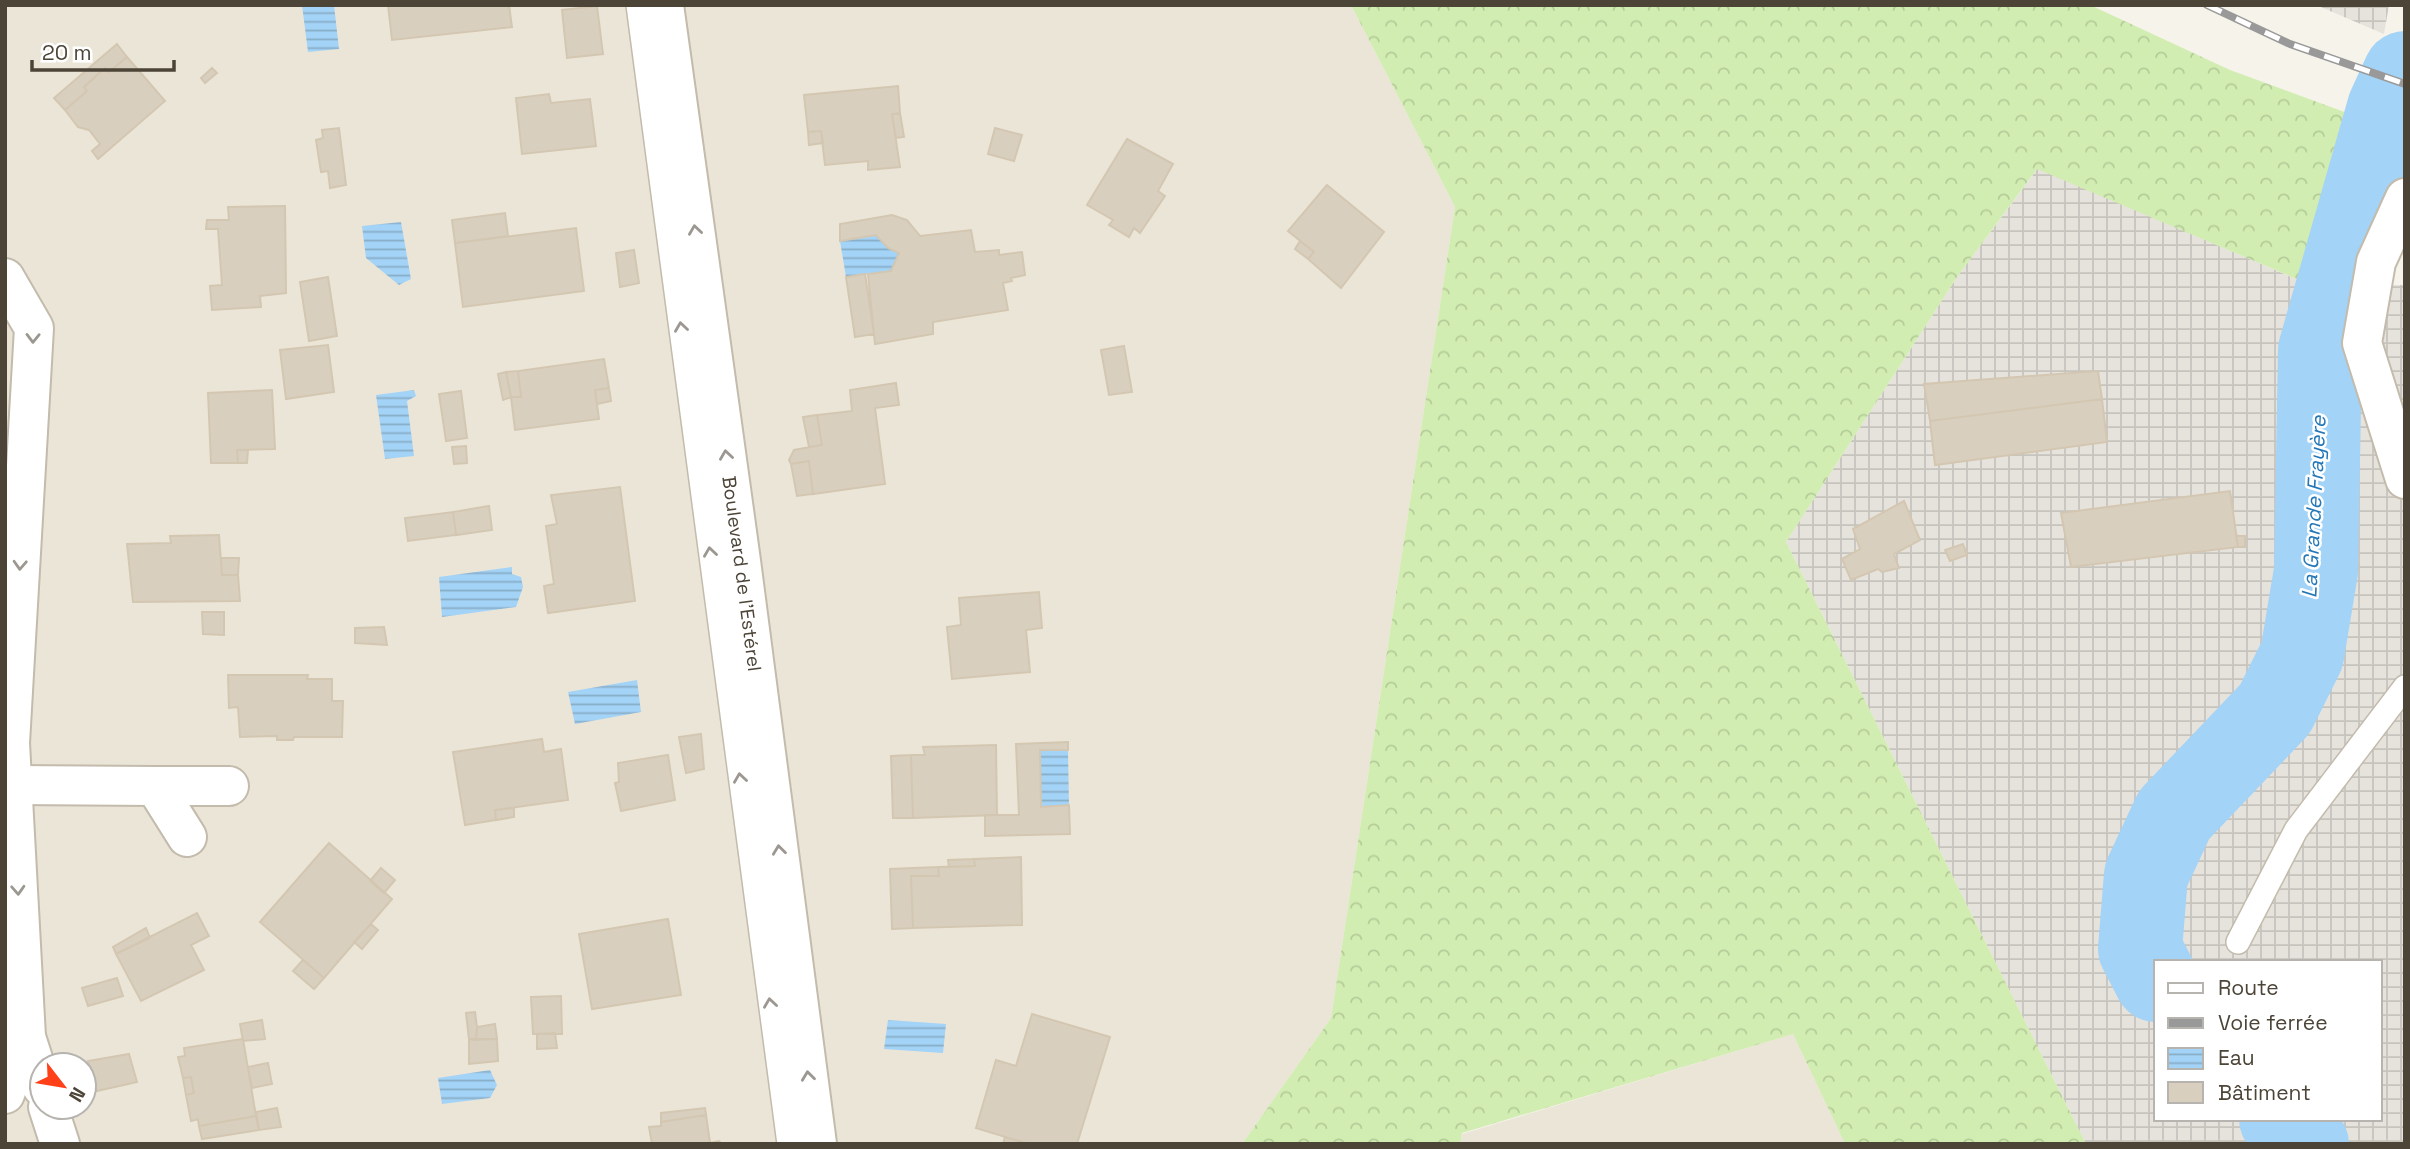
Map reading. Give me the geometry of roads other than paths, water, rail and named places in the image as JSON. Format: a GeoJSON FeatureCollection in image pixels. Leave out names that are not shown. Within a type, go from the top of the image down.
{"type":"FeatureCollection","features":[{"type":"Feature","properties":{"kind":"street","name":"Boulevard de l'Estérel"},"geometry":{"type":"LineString","coordinates":[[664,5],[741,561],[817,1144]]}},
{"type":"Feature","properties":{"kind":"street"},"geometry":{"type":"LineString","coordinates":[[2405,198],[2376,262],[2362,343],[2405,479]]}},
{"type":"Feature","properties":{"kind":"street"},"geometry":{"type":"LineString","coordinates":[[5,278],[34,328],[8,742],[13,785],[16,1033],[5,1094]]}},
{"type":"Feature","properties":{"kind":"street"},"geometry":{"type":"LineString","coordinates":[[13,785],[229,786]]}},
{"type":"Feature","properties":{"kind":"street"},"geometry":{"type":"LineString","coordinates":[[155,786],[187,837]]}},
{"type":"Feature","properties":{"kind":"street"},"geometry":{"type":"LineString","coordinates":[[16,1033],[28,1058]]}},
{"type":"Feature","properties":{"kind":"street"},"geometry":{"type":"LineString","coordinates":[[53,1121],[60,1144]]}},
{"type":"Feature","properties":{"kind":"lane","name":"Boulevard de l'Estérel"},"geometry":{"type":"LineString","coordinates":[[638,5],[789,1144]]}},
{"type":"Feature","properties":{"kind":"lane"},"geometry":{"type":"LineString","coordinates":[[2238,942],[2297,830],[2405,687]]}},
{"type":"Feature","properties":{"kind":"water"},"geometry":{"type":"Polygon","coordinates":[[[302,5],[334,5],[339,49],[308,52],[302,5]]]}},
{"type":"Feature","properties":{"kind":"water"},"geometry":{"type":"Polygon","coordinates":[[[401,222],[411,279],[399,285],[366,258],[362,226],[401,222]]]}},
{"type":"Feature","properties":{"kind":"water"},"geometry":{"type":"Polygon","coordinates":[[[876,235],[888,248],[899,253],[891,271],[846,277],[840,241],[876,235]]]}},
{"type":"Feature","properties":{"kind":"water"},"geometry":{"type":"Polygon","coordinates":[[[414,390],[416,396],[407,401],[414,456],[385,459],[376,395],[414,390]]]}},
{"type":"Feature","properties":{"kind":"water"},"geometry":{"type":"Polygon","coordinates":[[[512,567],[512,574],[521,577],[523,587],[516,607],[442,617],[439,577],[512,567]]]}},
{"type":"Feature","properties":{"kind":"water"},"geometry":{"type":"Polygon","coordinates":[[[637,680],[641,712],[575,724],[568,692],[637,680]]]}},
{"type":"Feature","properties":{"kind":"water"},"geometry":{"type":"Polygon","coordinates":[[[1040,750],[1068,750],[1069,805],[1041,807],[1040,750]]]}},
{"type":"Feature","properties":{"kind":"water"},"geometry":{"type":"Polygon","coordinates":[[[888,1020],[946,1024],[943,1053],[884,1049],[888,1020]]]}},
{"type":"Feature","properties":{"kind":"water"},"geometry":{"type":"Polygon","coordinates":[[[490,1070],[497,1085],[490,1098],[442,1104],[438,1078],[490,1070]]]}},
{"type":"Feature","properties":{"kind":"waterway","name":"La Grande Frayère"},"geometry":{"type":"LineString","coordinates":[[2154,976],[2140,949],[2146,875],[2174,815],[2275,709],[2302,655],[2316,571],[2320,350],[2389,108],[2405,73]]}},
{"type":"Feature","properties":{"kind":"waterway","name":"La Grande Frayère"},"geometry":{"type":"LineString","coordinates":[[2283,1121],[2307,1144]]}},
{"type":"Feature","properties":{"kind":"railway"},"geometry":{"type":"LineString","coordinates":[[2207,5],[2290,44],[2405,84]]}}]}
